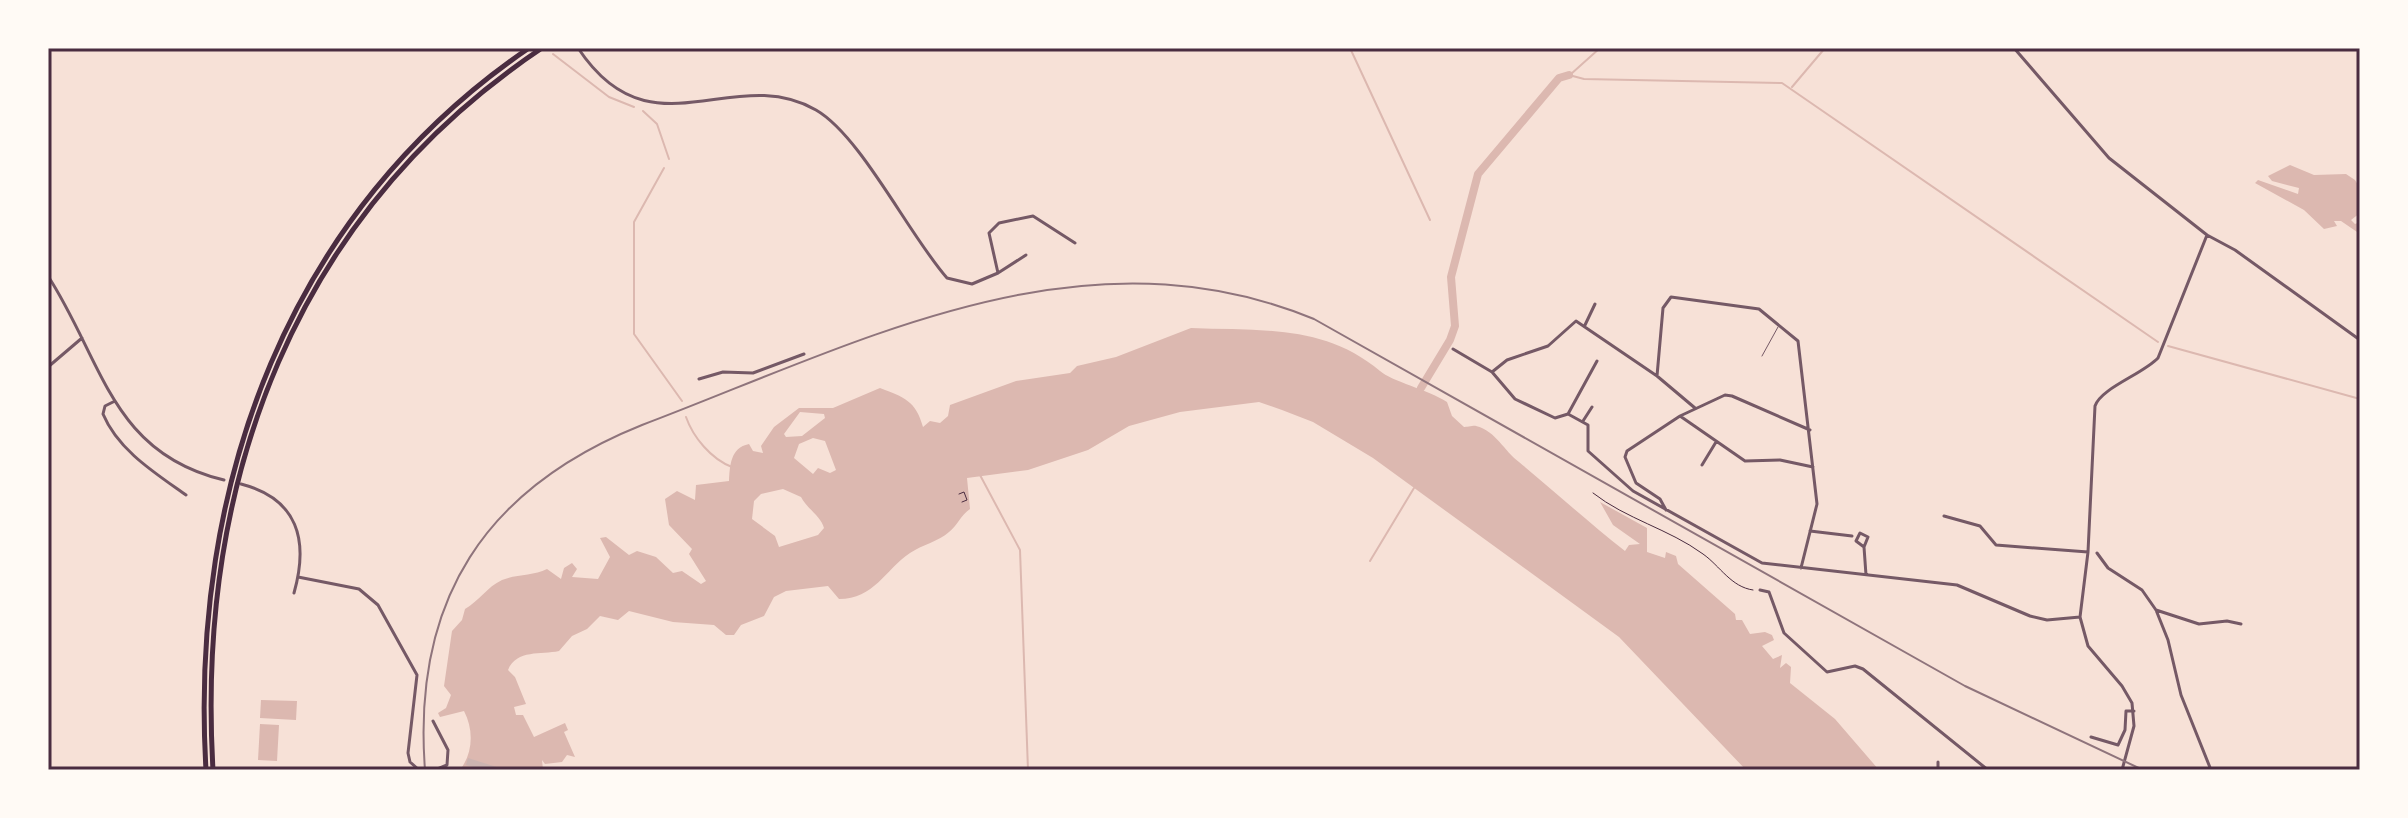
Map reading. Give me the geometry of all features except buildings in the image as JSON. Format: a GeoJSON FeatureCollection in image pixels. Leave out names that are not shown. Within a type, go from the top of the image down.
{"type":"FeatureCollection","features":[{"type":"Feature","properties":{"kind":"highway"},"geometry":{"type":"LineString","coordinates":[[206,770],[202,664],[210,578],[233,469],[265,376],[304,295],[367,197],[399,158],[448,109],[529,48]]}},
{"type":"Feature","properties":{"kind":"highway"},"geometry":{"type":"LineString","coordinates":[[213,770],[209,665],[221,551],[252,430],[292,334],[343,244],[405,162],[484,88],[542,48]]}},
{"type":"Feature","properties":{"kind":"street"},"geometry":{"type":"LineString","coordinates":[[578,48],[592,69],[608,84],[641,100],[663,104],[775,97],[818,111],[842,132],[947,278],[972,284],[998,273],[1026,255]]}},
{"type":"Feature","properties":{"kind":"street"},"geometry":{"type":"LineString","coordinates":[[2014,48],[2109,158],[2207,235],[2220,239],[2360,340]]}},
{"type":"Feature","properties":{"kind":"street"},"geometry":{"type":"LineString","coordinates":[[998,273],[989,233],[999,223],[1033,216],[1075,243]]}},
{"type":"Feature","properties":{"kind":"street"},"geometry":{"type":"LineString","coordinates":[[2122,770],[2134,711],[2122,686],[2088,646],[2080,617],[2088,552],[2098,399],[2147,370],[2158,358],[2207,235]]}},
{"type":"Feature","properties":{"kind":"street"},"geometry":{"type":"LineString","coordinates":[[48,276],[133,429],[162,456],[183,468],[224,480]]}},
{"type":"Feature","properties":{"kind":"street"},"geometry":{"type":"LineString","coordinates":[[1657,376],[1667,298],[1762,311],[1798,341],[1817,504],[1801,568]]}},
{"type":"Feature","properties":{"kind":"street"},"geometry":{"type":"LineString","coordinates":[[1583,324],[1595,304]]}},
{"type":"Feature","properties":{"kind":"street"},"geometry":{"type":"LineString","coordinates":[[1492,372],[1507,360],[1548,346],[1573,320],[1657,376],[1695,408]]}},
{"type":"Feature","properties":{"kind":"street"},"geometry":{"type":"LineString","coordinates":[[48,367],[82,338]]}},
{"type":"Feature","properties":{"kind":"street"},"geometry":{"type":"LineString","coordinates":[[1453,349],[1492,372],[1515,399],[1555,418],[1568,414],[1583,421],[1588,425],[1587,446],[1591,455],[1633,491],[1762,563],[1969,588],[2021,613],[2047,620],[2080,617]]}},
{"type":"Feature","properties":{"kind":"street"},"geometry":{"type":"LineString","coordinates":[[699,379],[723,372],[753,373],[804,354]]}},
{"type":"Feature","properties":{"kind":"street"},"geometry":{"type":"LineString","coordinates":[[1568,414],[1597,361]]}},
{"type":"Feature","properties":{"kind":"street"},"geometry":{"type":"LineString","coordinates":[[1666,510],[1664,502],[1636,483],[1625,454],[1680,416],[1725,395],[1737,397],[1810,430]]}},
{"type":"Feature","properties":{"kind":"street"},"geometry":{"type":"LineString","coordinates":[[115,401],[105,406],[103,414],[112,430],[144,466],[186,495]]}},
{"type":"Feature","properties":{"kind":"street"},"geometry":{"type":"LineString","coordinates":[[1583,421],[1592,407]]}},
{"type":"Feature","properties":{"kind":"street"},"geometry":{"type":"LineString","coordinates":[[1680,416],[1745,461],[1780,460],[1814,467]]}},
{"type":"Feature","properties":{"kind":"street"},"geometry":{"type":"LineString","coordinates":[[1702,465],[1716,442]]}},
{"type":"Feature","properties":{"kind":"street"},"geometry":{"type":"LineString","coordinates":[[241,484],[273,498],[294,522],[302,558],[294,593]]}},
{"type":"Feature","properties":{"kind":"street"},"geometry":{"type":"LineString","coordinates":[[1944,516],[1980,526],[1996,545],[2088,552]]}},
{"type":"Feature","properties":{"kind":"street"},"geometry":{"type":"LineString","coordinates":[[1810,531],[1852,536]]}},
{"type":"Feature","properties":{"kind":"street"},"geometry":{"type":"LineString","coordinates":[[1864,547],[1866,575]]}},
{"type":"Feature","properties":{"kind":"street"},"geometry":{"type":"LineString","coordinates":[[2097,553],[2108,568],[2142,590],[2156,610],[2168,640],[2181,695],[2211,770]]}},
{"type":"Feature","properties":{"kind":"street"},"geometry":{"type":"LineString","coordinates":[[298,577],[359,589],[378,605],[417,675],[408,753],[410,762],[419,770]]}},
{"type":"Feature","properties":{"kind":"street"},"geometry":{"type":"LineString","coordinates":[[1760,590],[1769,592],[1784,633],[1827,672],[1855,666],[1863,669],[1988,770]]}},
{"type":"Feature","properties":{"kind":"street"},"geometry":{"type":"LineString","coordinates":[[2156,610],[2199,624],[2227,621],[2241,624]]}},
{"type":"Feature","properties":{"kind":"street"},"geometry":{"type":"LineString","coordinates":[[2091,737],[2118,745],[2125,730],[2126,711],[2134,711]]}},
{"type":"Feature","properties":{"kind":"street"},"geometry":{"type":"LineString","coordinates":[[433,721],[449,755],[447,765],[435,770]]}},
{"type":"Feature","properties":{"kind":"street"},"geometry":{"type":"LineString","coordinates":[[1938,762],[1938,770]]}},
{"type":"Feature","properties":{"kind":"lane"},"geometry":{"type":"LineString","coordinates":[[1762,356],[1780,324]]}},
{"type":"Feature","properties":{"kind":"path"},"geometry":{"type":"LineString","coordinates":[[959,494],[964,492],[966,496]]}},
{"type":"Feature","properties":{"kind":"path"},"geometry":{"type":"LineString","coordinates":[[1593,493],[1702,553],[1742,587],[1760,590]]}},
{"type":"Feature","properties":{"kind":"path"},"geometry":{"type":"LineString","coordinates":[[966,496],[971,495]]}},
{"type":"Feature","properties":{"kind":"path"},"geometry":{"type":"LineString","coordinates":[[962,502],[967,500],[966,496]]}},
{"type":"Feature","properties":{"kind":"shaded area"},"geometry":{"type":"Polygon","coordinates":[[[2290,165],[2314,175],[2346,174],[2355,180],[2360,188],[2360,213],[2351,220],[2355,224],[2360,222],[2360,234],[2341,221],[2334,221],[2337,226],[2324,229],[2304,210],[2255,183],[2258,180],[2298,194],[2299,188],[2272,181],[2268,176],[2290,165]]]}},
{"type":"Feature","properties":{"kind":"shaded area"},"geometry":{"type":"Polygon","coordinates":[[[1191,328],[1291,333],[1337,345],[1385,375],[1447,402],[1452,416],[1464,427],[1475,426],[1489,432],[1514,458],[1625,551],[1629,545],[1640,544],[1613,525],[1600,502],[1647,528],[1647,552],[1665,558],[1666,552],[1676,556],[1678,564],[1735,614],[1736,620],[1742,620],[1750,634],[1765,632],[1772,635],[1774,640],[1762,646],[1773,659],[1782,655],[1780,668],[1786,663],[1791,667],[1790,683],[1835,719],[1879,770],[1746,770],[1619,637],[1373,458],[1313,422],[1259,402],[1180,412],[1129,426],[1088,450],[1028,470],[967,478],[970,509],[952,530],[910,553],[870,589],[851,598],[839,599],[828,586],[786,591],[774,597],[764,616],[741,625],[734,635],[726,635],[714,625],[673,622],[629,611],[618,620],[600,616],[587,629],[572,636],[559,651],[523,656],[508,670],[515,677],[526,704],[514,707],[516,715],[523,715],[534,737],[565,723],[568,730],[564,732],[575,757],[567,755],[562,762],[545,764],[542,760],[543,770],[460,770],[470,749],[471,734],[467,718],[464,711],[440,717],[438,713],[446,708],[451,695],[444,686],[452,631],[462,620],[465,609],[497,583],[547,569],[561,579],[564,568],[572,563],[577,569],[572,577],[598,579],[610,557],[600,538],[606,537],[629,555],[637,551],[656,557],[673,573],[682,571],[701,584],[706,581],[689,554],[692,549],[669,525],[665,499],[677,491],[695,500],[696,485],[729,481],[732,458],[738,449],[749,444],[753,451],[763,453],[761,446],[774,427],[799,408],[833,408],[880,388],[908,401],[917,411],[923,427],[930,421],[940,423],[948,416],[950,405],[1016,381],[1070,373],[1077,366],[1116,357],[1191,328]],[[800,412],[784,434],[786,437],[802,436],[825,418],[824,414],[800,412]],[[813,438],[799,444],[794,458],[813,474],[818,468],[830,473],[836,470],[825,441],[813,438]],[[783,489],[761,494],[754,501],[752,519],[775,536],[779,547],[818,535],[824,528],[801,497],[783,489]]]}},
{"type":"Feature","properties":{"kind":"shaded area"},"geometry":{"type":"Polygon","coordinates":[[[261,700],[297,701],[296,720],[260,718],[261,700]]]}},
{"type":"Feature","properties":{"kind":"shaded area"},"geometry":{"type":"Polygon","coordinates":[[[260,724],[279,725],[277,761],[258,760],[260,724]]]}},
{"type":"Feature","properties":{"kind":"waterway"},"geometry":{"type":"LineString","coordinates":[[1350,48],[1430,220]]}},
{"type":"Feature","properties":{"kind":"waterway"},"geometry":{"type":"LineString","coordinates":[[1571,74],[1600,48]]}},
{"type":"Feature","properties":{"kind":"waterway"},"geometry":{"type":"LineString","coordinates":[[1792,87],[1825,48]]}},
{"type":"Feature","properties":{"kind":"waterway"},"geometry":{"type":"LineString","coordinates":[[553,54],[609,97],[634,107]]}},
{"type":"Feature","properties":{"kind":"waterway"},"geometry":{"type":"LineString","coordinates":[[1569,75],[1584,79],[1782,83],[2158,342]]}},
{"type":"Feature","properties":{"kind":"waterway"},"geometry":{"type":"LineString","coordinates":[[1421,388],[1455,326],[1451,277],[1478,174],[1559,78],[1569,75]]}},
{"type":"Feature","properties":{"kind":"waterway"},"geometry":{"type":"LineString","coordinates":[[643,111],[657,124],[669,159]]}},
{"type":"Feature","properties":{"kind":"waterway"},"geometry":{"type":"LineString","coordinates":[[664,168],[634,222],[634,334],[682,401]]}},
{"type":"Feature","properties":{"kind":"waterway"},"geometry":{"type":"LineString","coordinates":[[2168,346],[2360,399]]}},
{"type":"Feature","properties":{"kind":"waterway"},"geometry":{"type":"LineString","coordinates":[[686,417],[704,446],[717,459],[732,467]]}},
{"type":"Feature","properties":{"kind":"waterway"},"geometry":{"type":"LineString","coordinates":[[980,475],[1020,550],[1028,770]]}},
{"type":"Feature","properties":{"kind":"waterway"},"geometry":{"type":"LineString","coordinates":[[1370,561],[1414,488]]}},
{"type":"Feature","properties":{"kind":"railway"},"geometry":{"type":"LineString","coordinates":[[425,770],[424,709],[431,653],[447,603],[470,557],[501,517],[540,482],[587,451],[642,425],[889,330],[972,305],[1056,289],[1141,284],[1227,293],[1314,319],[1965,686],[2143,770]]}}]}
